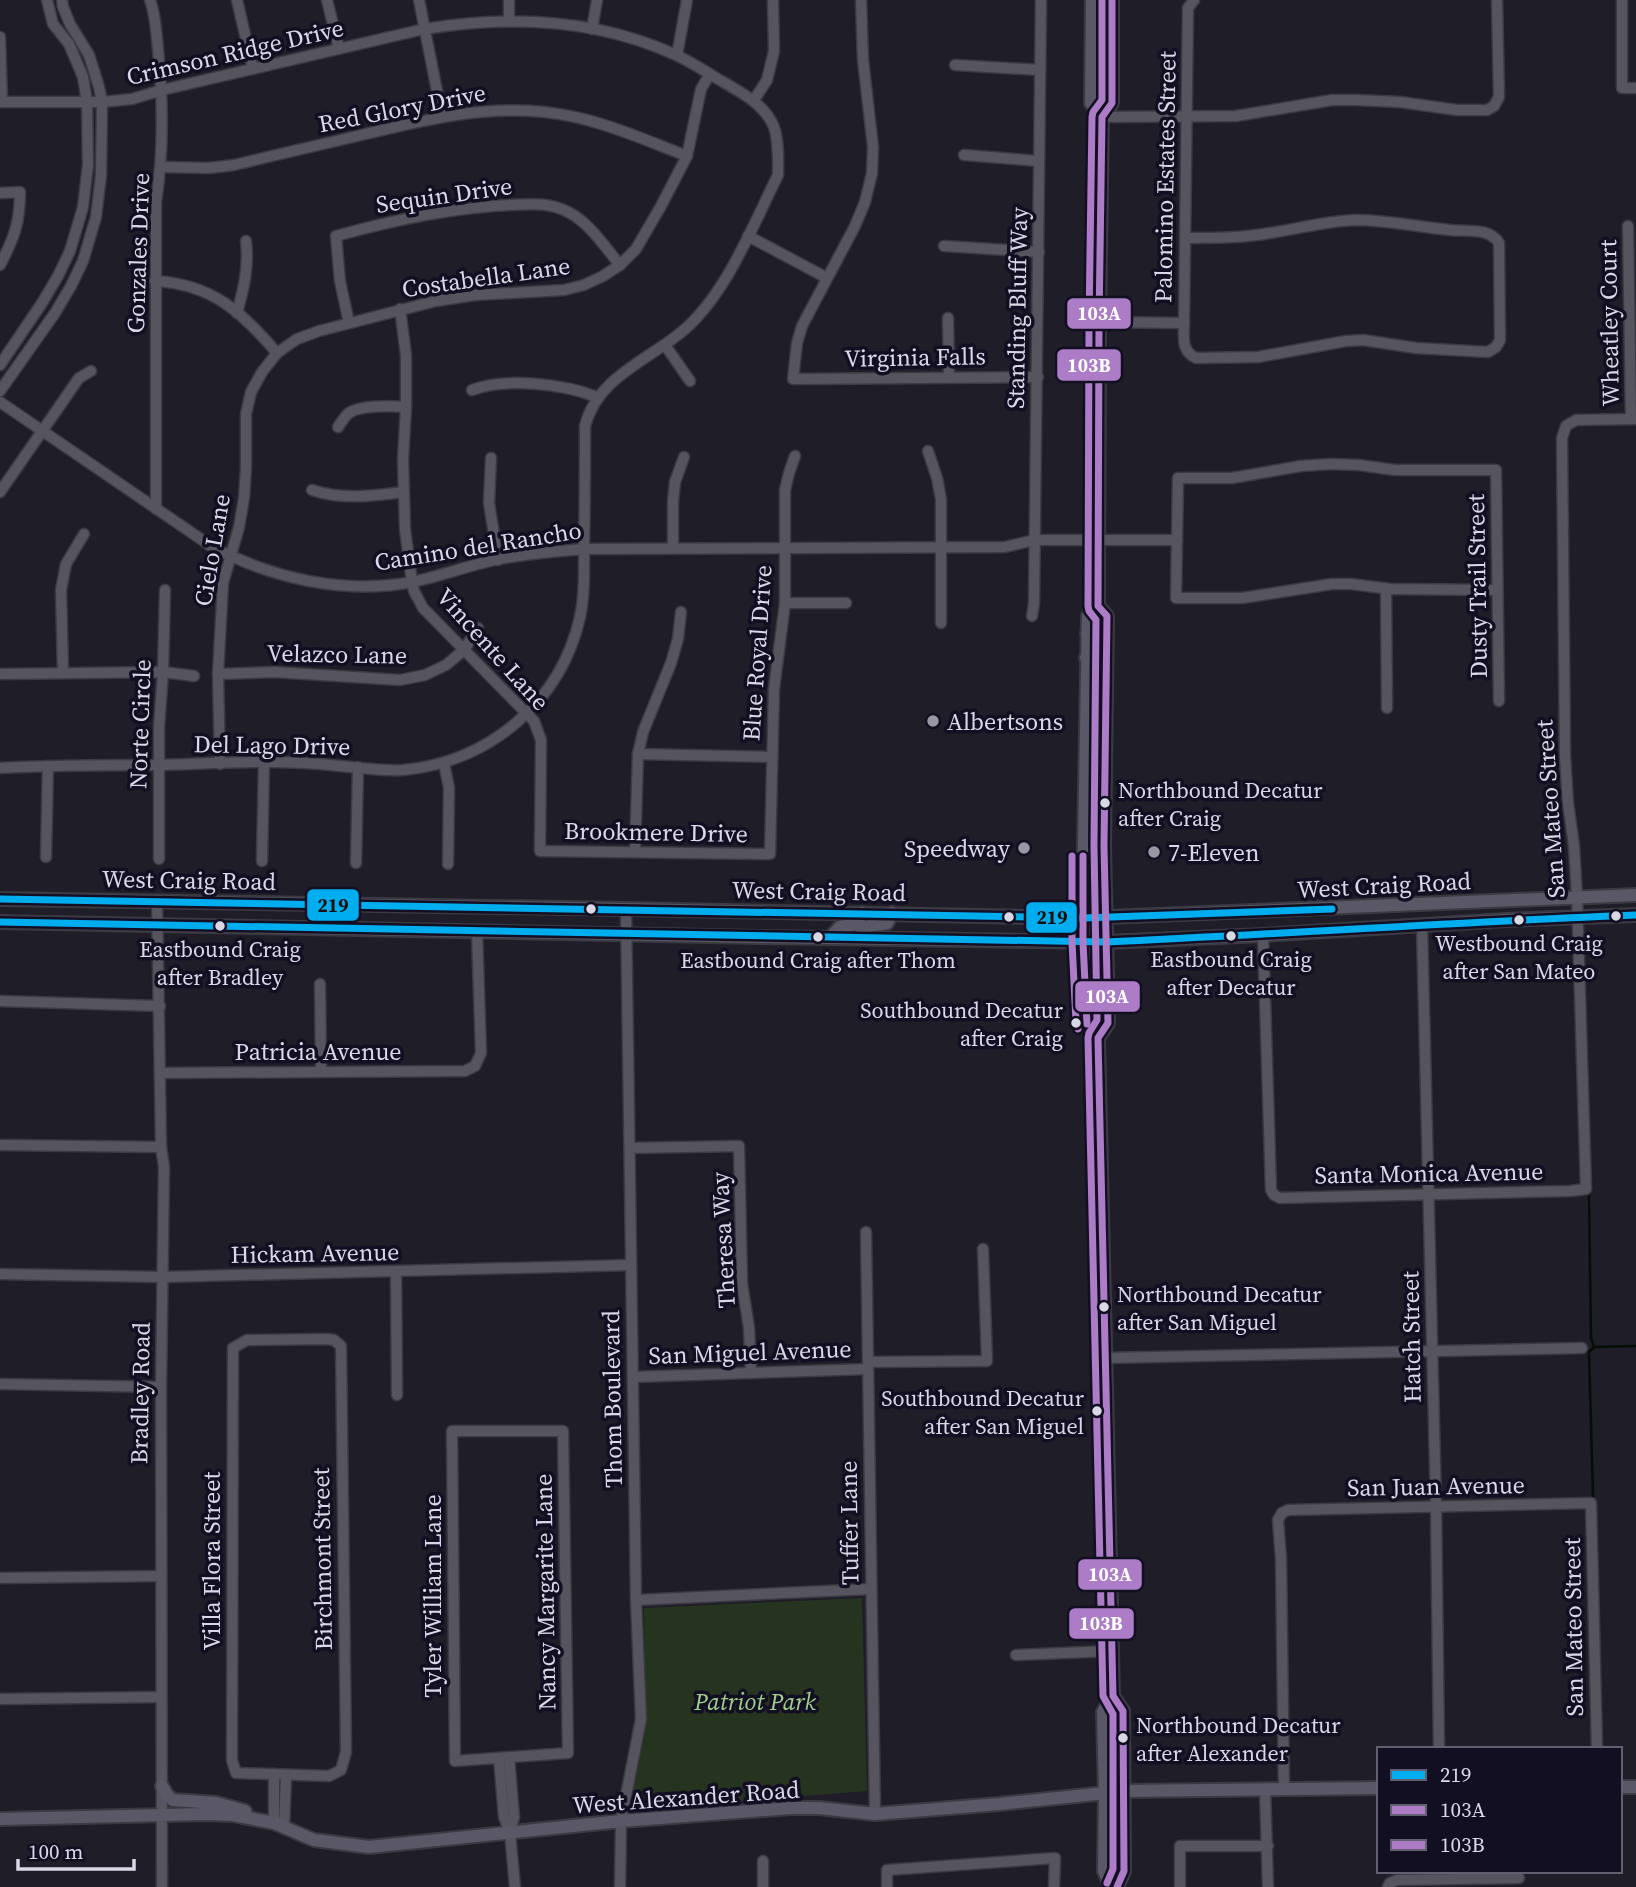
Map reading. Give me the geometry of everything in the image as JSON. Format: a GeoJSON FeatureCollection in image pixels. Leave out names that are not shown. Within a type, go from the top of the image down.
{"type":"FeatureCollection","features":[{"type":"Feature","properties":{"kind":"main road"},"geometry":{"type":"LineString","coordinates":[[1091,0],[1091,103],[1102,117]]}},
{"type":"Feature","properties":{"kind":"main road"},"geometry":{"type":"LineString","coordinates":[[1112,0],[1112,103],[1102,117],[1098,541],[1098,606],[1107,616],[1104,846],[1108,1023],[1098,1038],[1111,1651],[1113,1696],[1124,1711],[1124,1871],[1117,1887]]}},
{"type":"Feature","properties":{"kind":"main road"},"geometry":{"type":"LineString","coordinates":[[1098,606],[1088,617],[1087,634],[1083,918],[1086,1023],[1098,1038]]}},
{"type":"Feature","properties":{"kind":"main road"},"geometry":{"type":"LineString","coordinates":[[1087,634],[1096,643],[1097,663],[1106,676]]}},
{"type":"Feature","properties":{"kind":"main road"},"geometry":{"type":"LineString","coordinates":[[1087,658],[1097,673],[1097,694],[1106,701]]}},
{"type":"Feature","properties":{"kind":"main road","name":"West Craig Road"},"geometry":{"type":"LineString","coordinates":[[0,899],[1106,918],[1636,895]]}},
{"type":"Feature","properties":{"kind":"main road"},"geometry":{"type":"LineString","coordinates":[[1326,909],[1327,931]]}},
{"type":"Feature","properties":{"kind":"main road"},"geometry":{"type":"LineString","coordinates":[[830,938],[840,927],[857,924],[862,913]]}},
{"type":"Feature","properties":{"kind":"main road"},"geometry":{"type":"LineString","coordinates":[[859,938],[863,929],[870,925],[887,923],[892,913]]}},
{"type":"Feature","properties":{"kind":"main road","name":"West Craig Road"},"geometry":{"type":"LineString","coordinates":[[0,922],[1106,942],[1636,915]]}},
{"type":"Feature","properties":{"kind":"main road"},"geometry":{"type":"LineString","coordinates":[[1111,1887],[1104,1871],[1103,1712],[1113,1696]]}},
{"type":"Feature","properties":{"kind":"main road"},"geometry":{"type":"LineString","coordinates":[[162,1786],[173,1800],[216,1803],[243,1810],[273,1824]]}},
{"type":"Feature","properties":{"kind":"main road","name":"West Alexander Road"},"geometry":{"type":"LineString","coordinates":[[0,1819],[233,1815],[273,1824],[314,1840],[369,1847],[621,1821],[791,1808],[875,1814],[1125,1791],[1377,1788]]}},
{"type":"Feature","properties":{"kind":"street"},"geometry":{"type":"LineString","coordinates":[[0,365],[58,276],[83,207],[88,164],[87,102],[83,78],[69,44],[53,24],[47,0]]}},
{"type":"Feature","properties":{"kind":"street"},"geometry":{"type":"LineString","coordinates":[[0,391],[71,286],[83,261],[96,217],[101,175],[102,102],[89,55],[70,24],[62,7],[62,0]]}},
{"type":"Feature","properties":{"kind":"street","name":"Gonzales Drive"},"geometry":{"type":"LineString","coordinates":[[150,0],[156,15],[162,90],[162,167],[156,202],[156,509]]}},
{"type":"Feature","properties":{"kind":"street"},"geometry":{"type":"LineString","coordinates":[[237,0],[253,69]]}},
{"type":"Feature","properties":{"kind":"street"},"geometry":{"type":"LineString","coordinates":[[327,0],[339,48]]}},
{"type":"Feature","properties":{"kind":"street"},"geometry":{"type":"LineString","coordinates":[[419,0],[442,116]]}},
{"type":"Feature","properties":{"kind":"street"},"geometry":{"type":"LineString","coordinates":[[509,0],[509,20]]}},
{"type":"Feature","properties":{"kind":"street"},"geometry":{"type":"LineString","coordinates":[[592,29],[597,0]]}},
{"type":"Feature","properties":{"kind":"street"},"geometry":{"type":"LineString","coordinates":[[677,55],[687,0]]}},
{"type":"Feature","properties":{"kind":"street"},"geometry":{"type":"LineString","coordinates":[[472,390],[499,383],[579,390],[597,397],[614,379],[664,345],[701,315],[719,290],[778,175],[774,128],[754,100],[767,80],[774,51],[773,0]]}},
{"type":"Feature","properties":{"kind":"street"},"geometry":{"type":"LineString","coordinates":[[748,236],[827,278],[855,226],[865,202],[872,173],[873,146],[863,60],[861,0]]}},
{"type":"Feature","properties":{"kind":"street","name":"Standing Bluff Way"},"geometry":{"type":"LineString","coordinates":[[1032,616],[1038,377],[1041,0]]}},
{"type":"Feature","properties":{"kind":"street","name":"Palomino Estates Street"},"geometry":{"type":"LineString","coordinates":[[1185,238],[1235,238],[1353,220],[1488,232],[1495,236],[1499,243],[1500,340],[1496,347],[1488,352],[1416,348],[1363,340],[1258,357],[1196,358],[1188,354],[1184,323],[1186,118],[1188,8],[1193,0]]}},
{"type":"Feature","properties":{"kind":"street"},"geometry":{"type":"LineString","coordinates":[[1102,117],[1236,116],[1332,100],[1401,102],[1457,110],[1487,110],[1494,106],[1499,97],[1497,0]]}},
{"type":"Feature","properties":{"kind":"street"},"geometry":{"type":"LineString","coordinates":[[1622,0],[1622,88],[1636,88]]}},
{"type":"Feature","properties":{"kind":"street","name":"Crimson Ridge Drive"},"geometry":{"type":"LineString","coordinates":[[1,102],[102,102],[132,99],[424,29],[464,22],[509,20],[551,22],[631,38],[677,55],[754,100]]}},
{"type":"Feature","properties":{"kind":"street"},"geometry":{"type":"LineString","coordinates":[[0,37],[1,102]]}},
{"type":"Feature","properties":{"kind":"street"},"geometry":{"type":"LineString","coordinates":[[955,65],[1040,70]]}},
{"type":"Feature","properties":{"kind":"street","name":"Costabella Lane"},"geometry":{"type":"LineString","coordinates":[[277,353],[297,340],[319,331],[400,309],[475,295],[564,290],[603,276],[620,265],[636,249],[648,230],[687,156],[701,89],[710,74]]}},
{"type":"Feature","properties":{"kind":"street","name":"Red Glory Drive"},"geometry":{"type":"LineString","coordinates":[[162,167],[209,168],[234,165],[442,116],[499,110],[545,112],[591,120],[687,156]]}},
{"type":"Feature","properties":{"kind":"street"},"geometry":{"type":"LineString","coordinates":[[964,155],[1040,161]]}},
{"type":"Feature","properties":{"kind":"street"},"geometry":{"type":"LineString","coordinates":[[0,193],[20,192],[20,215],[13,240],[0,265]]}},
{"type":"Feature","properties":{"kind":"street","name":"Sequin Drive"},"geometry":{"type":"LineString","coordinates":[[349,323],[340,281],[336,236],[380,223],[435,212],[480,207],[536,204],[552,206],[579,219],[620,265]]}},
{"type":"Feature","properties":{"kind":"street","name":"Wheatley Court"},"geometry":{"type":"LineString","coordinates":[[1628,226],[1634,419]]}},
{"type":"Feature","properties":{"kind":"street"},"geometry":{"type":"LineString","coordinates":[[237,313],[247,277],[246,240]]}},
{"type":"Feature","properties":{"kind":"street"},"geometry":{"type":"LineString","coordinates":[[944,246],[1039,252]]}},
{"type":"Feature","properties":{"kind":"street","name":"Virginia Falls"},"geometry":{"type":"LineString","coordinates":[[827,278],[802,326],[793,379],[1038,377]]}},
{"type":"Feature","properties":{"kind":"street"},"geometry":{"type":"LineString","coordinates":[[155,281],[174,282],[206,292],[220,300],[258,332],[277,353]]}},
{"type":"Feature","properties":{"kind":"street","name":"Vincente Lane"},"geometry":{"type":"LineString","coordinates":[[400,309],[406,355],[403,492],[414,591],[423,608],[534,721],[541,740],[540,851]]}},
{"type":"Feature","properties":{"kind":"street"},"geometry":{"type":"LineString","coordinates":[[948,317],[949,377]]}},
{"type":"Feature","properties":{"kind":"street"},"geometry":{"type":"LineString","coordinates":[[1099,322],[1184,323]]}},
{"type":"Feature","properties":{"kind":"street"},"geometry":{"type":"LineString","coordinates":[[664,345],[690,381]]}},
{"type":"Feature","properties":{"kind":"street","name":"Cielo Lane"},"geometry":{"type":"LineString","coordinates":[[220,764],[218,674],[223,583],[239,527],[244,498],[246,414],[256,382],[277,353]]}},
{"type":"Feature","properties":{"kind":"street"},"geometry":{"type":"LineString","coordinates":[[0,492],[79,378],[91,371]]}},
{"type":"Feature","properties":{"kind":"street","name":"Del Lago Drive"},"geometry":{"type":"LineString","coordinates":[[0,768],[264,762],[312,763],[385,770],[444,763],[488,744],[528,713],[554,680],[568,654],[580,617],[584,578],[585,426],[597,397]]}},
{"type":"Feature","properties":{"kind":"street","name":"Camino del Rancho"},"geometry":{"type":"LineString","coordinates":[[0,401],[211,546],[270,572],[344,586],[412,582],[498,560],[584,549],[1005,547],[1035,540],[1177,540]]}},
{"type":"Feature","properties":{"kind":"street"},"geometry":{"type":"LineString","coordinates":[[338,427],[349,413],[371,407],[406,407]]}},
{"type":"Feature","properties":{"kind":"street","name":"San Mateo Street"},"geometry":{"type":"LineString","coordinates":[[1586,1189],[1577,897],[1565,756],[1562,438],[1566,426],[1576,420],[1634,419]]}},
{"type":"Feature","properties":{"kind":"street"},"geometry":{"type":"LineString","coordinates":[[928,451],[941,499],[941,623]]}},
{"type":"Feature","properties":{"kind":"street","name":"Blue Royal Drive"},"geometry":{"type":"LineString","coordinates":[[770,855],[774,689],[785,603],[785,490],[795,456]]}},
{"type":"Feature","properties":{"kind":"street"},"geometry":{"type":"LineString","coordinates":[[674,548],[675,482],[684,457]]}},
{"type":"Feature","properties":{"kind":"street"},"geometry":{"type":"LineString","coordinates":[[491,458],[489,503],[498,560]]}},
{"type":"Feature","properties":{"kind":"street","name":"Dusty Trail Street"},"geometry":{"type":"LineString","coordinates":[[1177,540],[1178,478],[1232,478],[1301,466],[1330,464],[1395,470],[1496,470],[1499,701]]}},
{"type":"Feature","properties":{"kind":"street"},"geometry":{"type":"LineString","coordinates":[[312,490],[326,495],[357,496],[403,492]]}},
{"type":"Feature","properties":{"kind":"street"},"geometry":{"type":"LineString","coordinates":[[64,672],[61,590],[66,564],[84,534]]}},
{"type":"Feature","properties":{"kind":"street"},"geometry":{"type":"LineString","coordinates":[[1177,540],[1176,598],[1242,598],[1332,584],[1386,589],[1496,590]]}},
{"type":"Feature","properties":{"kind":"street"},"geometry":{"type":"LineString","coordinates":[[1386,589],[1387,708]]}},
{"type":"Feature","properties":{"kind":"street","name":"Norte Circle"},"geometry":{"type":"LineString","coordinates":[[159,859],[159,727],[165,590]]}},
{"type":"Feature","properties":{"kind":"street"},"geometry":{"type":"LineString","coordinates":[[785,603],[846,603]]}},
{"type":"Feature","properties":{"kind":"street"},"geometry":{"type":"LineString","coordinates":[[635,852],[638,754],[643,732],[671,663],[678,639],[681,612]]}},
{"type":"Feature","properties":{"kind":"street","name":"Velazco Lane"},"geometry":{"type":"LineString","coordinates":[[218,674],[274,672],[400,680],[425,675],[446,665],[464,650],[478,628]]}},
{"type":"Feature","properties":{"kind":"street"},"geometry":{"type":"LineString","coordinates":[[0,674],[163,672],[194,676]]}},
{"type":"Feature","properties":{"kind":"street"},"geometry":{"type":"LineString","coordinates":[[638,754],[772,757]]}},
{"type":"Feature","properties":{"kind":"street"},"geometry":{"type":"LineString","coordinates":[[262,861],[264,762]]}},
{"type":"Feature","properties":{"kind":"street"},"geometry":{"type":"LineString","coordinates":[[444,763],[449,788],[448,864]]}},
{"type":"Feature","properties":{"kind":"street"},"geometry":{"type":"LineString","coordinates":[[46,857],[48,766]]}},
{"type":"Feature","properties":{"kind":"street"},"geometry":{"type":"LineString","coordinates":[[356,863],[358,767]]}},
{"type":"Feature","properties":{"kind":"street","name":"Brookmere Drive"},"geometry":{"type":"LineString","coordinates":[[540,851],[770,855]]}},
{"type":"Feature","properties":{"kind":"street","name":"Bradley Road"},"geometry":{"type":"LineString","coordinates":[[157,900],[163,1167],[160,1387],[162,1887]]}},
{"type":"Feature","properties":{"kind":"street","name":"Thom Boulevard"},"geometry":{"type":"LineString","coordinates":[[620,1887],[621,1821],[641,1719],[636,1600],[626,908]]}},
{"type":"Feature","properties":{"kind":"street","name":"Hatch Street"},"geometry":{"type":"LineString","coordinates":[[1422,925],[1439,1747]]}},
{"type":"Feature","properties":{"kind":"street","name":"Patricia Avenue"},"geometry":{"type":"LineString","coordinates":[[160,1073],[465,1071],[475,1066],[481,1053],[477,932]]}},
{"type":"Feature","properties":{"kind":"street","name":"Santa Monica Avenue"},"geometry":{"type":"LineString","coordinates":[[1263,935],[1271,1190],[1274,1195],[1280,1198],[1586,1189]]}},
{"type":"Feature","properties":{"kind":"street"},"geometry":{"type":"LineString","coordinates":[[320,984],[321,1071]]}},
{"type":"Feature","properties":{"kind":"street"},"geometry":{"type":"LineString","coordinates":[[0,1001],[160,1006]]}},
{"type":"Feature","properties":{"kind":"street"},"geometry":{"type":"LineString","coordinates":[[0,1145],[162,1147]]}},
{"type":"Feature","properties":{"kind":"street","name":"Theresa Way"},"geometry":{"type":"LineString","coordinates":[[630,1147],[739,1146],[742,1283],[749,1328],[751,1373]]}},
{"type":"Feature","properties":{"kind":"street","name":"Tuffer Lane"},"geometry":{"type":"LineString","coordinates":[[866,1232],[875,1814]]}},
{"type":"Feature","properties":{"kind":"street","name":"San Miguel Avenue"},"geometry":{"type":"LineString","coordinates":[[633,1377],[987,1361],[983,1249]]}},
{"type":"Feature","properties":{"kind":"street","name":"Hickam Avenue"},"geometry":{"type":"LineString","coordinates":[[0,1274],[163,1277],[631,1265]]}},
{"type":"Feature","properties":{"kind":"street"},"geometry":{"type":"LineString","coordinates":[[396,1272],[397,1395]]}},
{"type":"Feature","properties":{"kind":"street","name":"Villa Flora Street"},"geometry":{"type":"LineString","coordinates":[[274,1774],[236,1773],[232,1760],[233,1348],[247,1339],[327,1339],[334,1340],[341,1346]]}},
{"type":"Feature","properties":{"kind":"street","name":"Birchmont Street"},"geometry":{"type":"LineString","coordinates":[[286,1775],[329,1776],[341,1770],[345,1752],[341,1346]]}},
{"type":"Feature","properties":{"kind":"street"},"geometry":{"type":"LineString","coordinates":[[1105,1358],[1582,1348]]}},
{"type":"Feature","properties":{"kind":"street"},"geometry":{"type":"LineString","coordinates":[[0,1384],[160,1387]]}},
{"type":"Feature","properties":{"kind":"street","name":"Nancy Margarite Lane"},"geometry":{"type":"LineString","coordinates":[[452,1431],[563,1431],[568,1753],[504,1758]]}},
{"type":"Feature","properties":{"kind":"street","name":"Tyler William Lane"},"geometry":{"type":"LineString","coordinates":[[452,1431],[454,1761],[504,1758]]}},
{"type":"Feature","properties":{"kind":"street","name":"San Mateo Street"},"geometry":{"type":"LineString","coordinates":[[1591,1503],[1597,1747]]}},
{"type":"Feature","properties":{"kind":"street","name":"San Juan Avenue"},"geometry":{"type":"LineString","coordinates":[[1283,1788],[1279,1520],[1282,1513],[1288,1510],[1591,1503]]}},
{"type":"Feature","properties":{"kind":"street"},"geometry":{"type":"LineString","coordinates":[[0,1578],[161,1576]]}},
{"type":"Feature","properties":{"kind":"street"},"geometry":{"type":"LineString","coordinates":[[636,1600],[871,1589]]}},
{"type":"Feature","properties":{"kind":"street"},"geometry":{"type":"LineString","coordinates":[[1016,1655],[1111,1651]]}},
{"type":"Feature","properties":{"kind":"street"},"geometry":{"type":"LineString","coordinates":[[0,1699],[161,1697]]}},
{"type":"Feature","properties":{"kind":"street"},"geometry":{"type":"LineString","coordinates":[[504,1758],[514,1817],[510,1833],[515,1887]]}},
{"type":"Feature","properties":{"kind":"street"},"geometry":{"type":"LineString","coordinates":[[274,1774],[286,1775],[273,1824],[274,1774]]}},
{"type":"Feature","properties":{"kind":"street"},"geometry":{"type":"LineString","coordinates":[[1265,1788],[1268,1887]]}},
{"type":"Feature","properties":{"kind":"street"},"geometry":{"type":"LineString","coordinates":[[1180,1887],[1181,1846],[1268,1846]]}},
{"type":"Feature","properties":{"kind":"street"},"geometry":{"type":"LineString","coordinates":[[887,1887],[887,1870],[1055,1858],[1054,1887]]}},
{"type":"Feature","properties":{"kind":"street"},"geometry":{"type":"LineString","coordinates":[[763,1861],[763,1887]]}},
{"type":"Feature","properties":{"kind":"street"},"geometry":{"type":"LineString","coordinates":[[1389,1885],[1397,1880],[1519,1879]]}},
{"type":"Feature","properties":{"kind":"green space","name":"Patriot Park"},"geometry":{"type":"Polygon","coordinates":[[[862,1598],[867,1791],[650,1808],[639,1802],[633,1791],[646,1717],[644,1608],[862,1598]]]}},
{"type":"Feature","properties":{"kind":"waterway"},"geometry":{"type":"LineString","coordinates":[[1589,1194],[1591,1338],[1594,1347],[1589,1352],[1593,1496]]}},
{"type":"Feature","properties":{"kind":"waterway"},"geometry":{"type":"LineString","coordinates":[[1594,1347],[1636,1346]]}},
{"type":"Feature","properties":{"kind":"transit line","name":"103B"},"geometry":{"type":"LineString","coordinates":[[1102,0],[1102,100],[1092,117],[1089,322],[1088,606],[1096,620],[1094,846],[1097,1020],[1088,1038],[1103,1696],[1113,1714],[1113,1869],[1107,1883]]}},
{"type":"Feature","properties":{"kind":"transit line","name":"103A"},"geometry":{"type":"LineString","coordinates":[[1112,0],[1112,103],[1102,117],[1099,322],[1098,606],[1107,616],[1104,846],[1108,1023],[1098,1038],[1113,1696],[1123,1711],[1124,1871],[1117,1887]]}},
{"type":"Feature","properties":{"kind":"transit line","name":"103B"},"geometry":{"type":"LineString","coordinates":[[1072,856],[1072,942],[1078,1029]]}},
{"type":"Feature","properties":{"kind":"transit line","name":"103A"},"geometry":{"type":"LineString","coordinates":[[1083,856],[1087,1024]]}},
{"type":"Feature","properties":{"kind":"transit line","name":"219"},"geometry":{"type":"LineString","coordinates":[[0,899],[1083,918],[1332,909]]}},
{"type":"Feature","properties":{"kind":"transit line","name":"219"},"geometry":{"type":"LineString","coordinates":[[0,922],[1106,942],[1636,915]]}},
{"type":"Feature","properties":{"kind":"place","name":"Albertsons"},"geometry":{"type":"Point","coordinates":[933,721]}},
{"type":"Feature","properties":{"kind":"place","name":"Northbound Decatur after Craig"},"geometry":{"type":"Point","coordinates":[1105,803]}},
{"type":"Feature","properties":{"kind":"place","name":"Speedway"},"geometry":{"type":"Point","coordinates":[1024,848]}},
{"type":"Feature","properties":{"kind":"place","name":"7-Eleven"},"geometry":{"type":"Point","coordinates":[1154,852]}},
{"type":"Feature","properties":{"kind":"place","name":"Westbound Craig after San Mateo"},"geometry":{"type":"Point","coordinates":[1519,920]}},
{"type":"Feature","properties":{"kind":"place","name":"Eastbound Craig after Bradley"},"geometry":{"type":"Point","coordinates":[220,926]}},
{"type":"Feature","properties":{"kind":"place","name":"Eastbound Craig after Decatur"},"geometry":{"type":"Point","coordinates":[1231,936]}},
{"type":"Feature","properties":{"kind":"place","name":"Eastbound Craig after Thom"},"geometry":{"type":"Point","coordinates":[818,937]}},
{"type":"Feature","properties":{"kind":"place","name":"Southbound Decatur after Craig"},"geometry":{"type":"Point","coordinates":[1076,1023]}},
{"type":"Feature","properties":{"kind":"place","name":"Northbound Decatur after San Miguel"},"geometry":{"type":"Point","coordinates":[1104,1307]}},
{"type":"Feature","properties":{"kind":"place","name":"Southbound Decatur after San Miguel"},"geometry":{"type":"Point","coordinates":[1097,1411]}},
{"type":"Feature","properties":{"kind":"place","name":"Northbound Decatur after Alexander"},"geometry":{"type":"Point","coordinates":[1123,1738]}}]}
